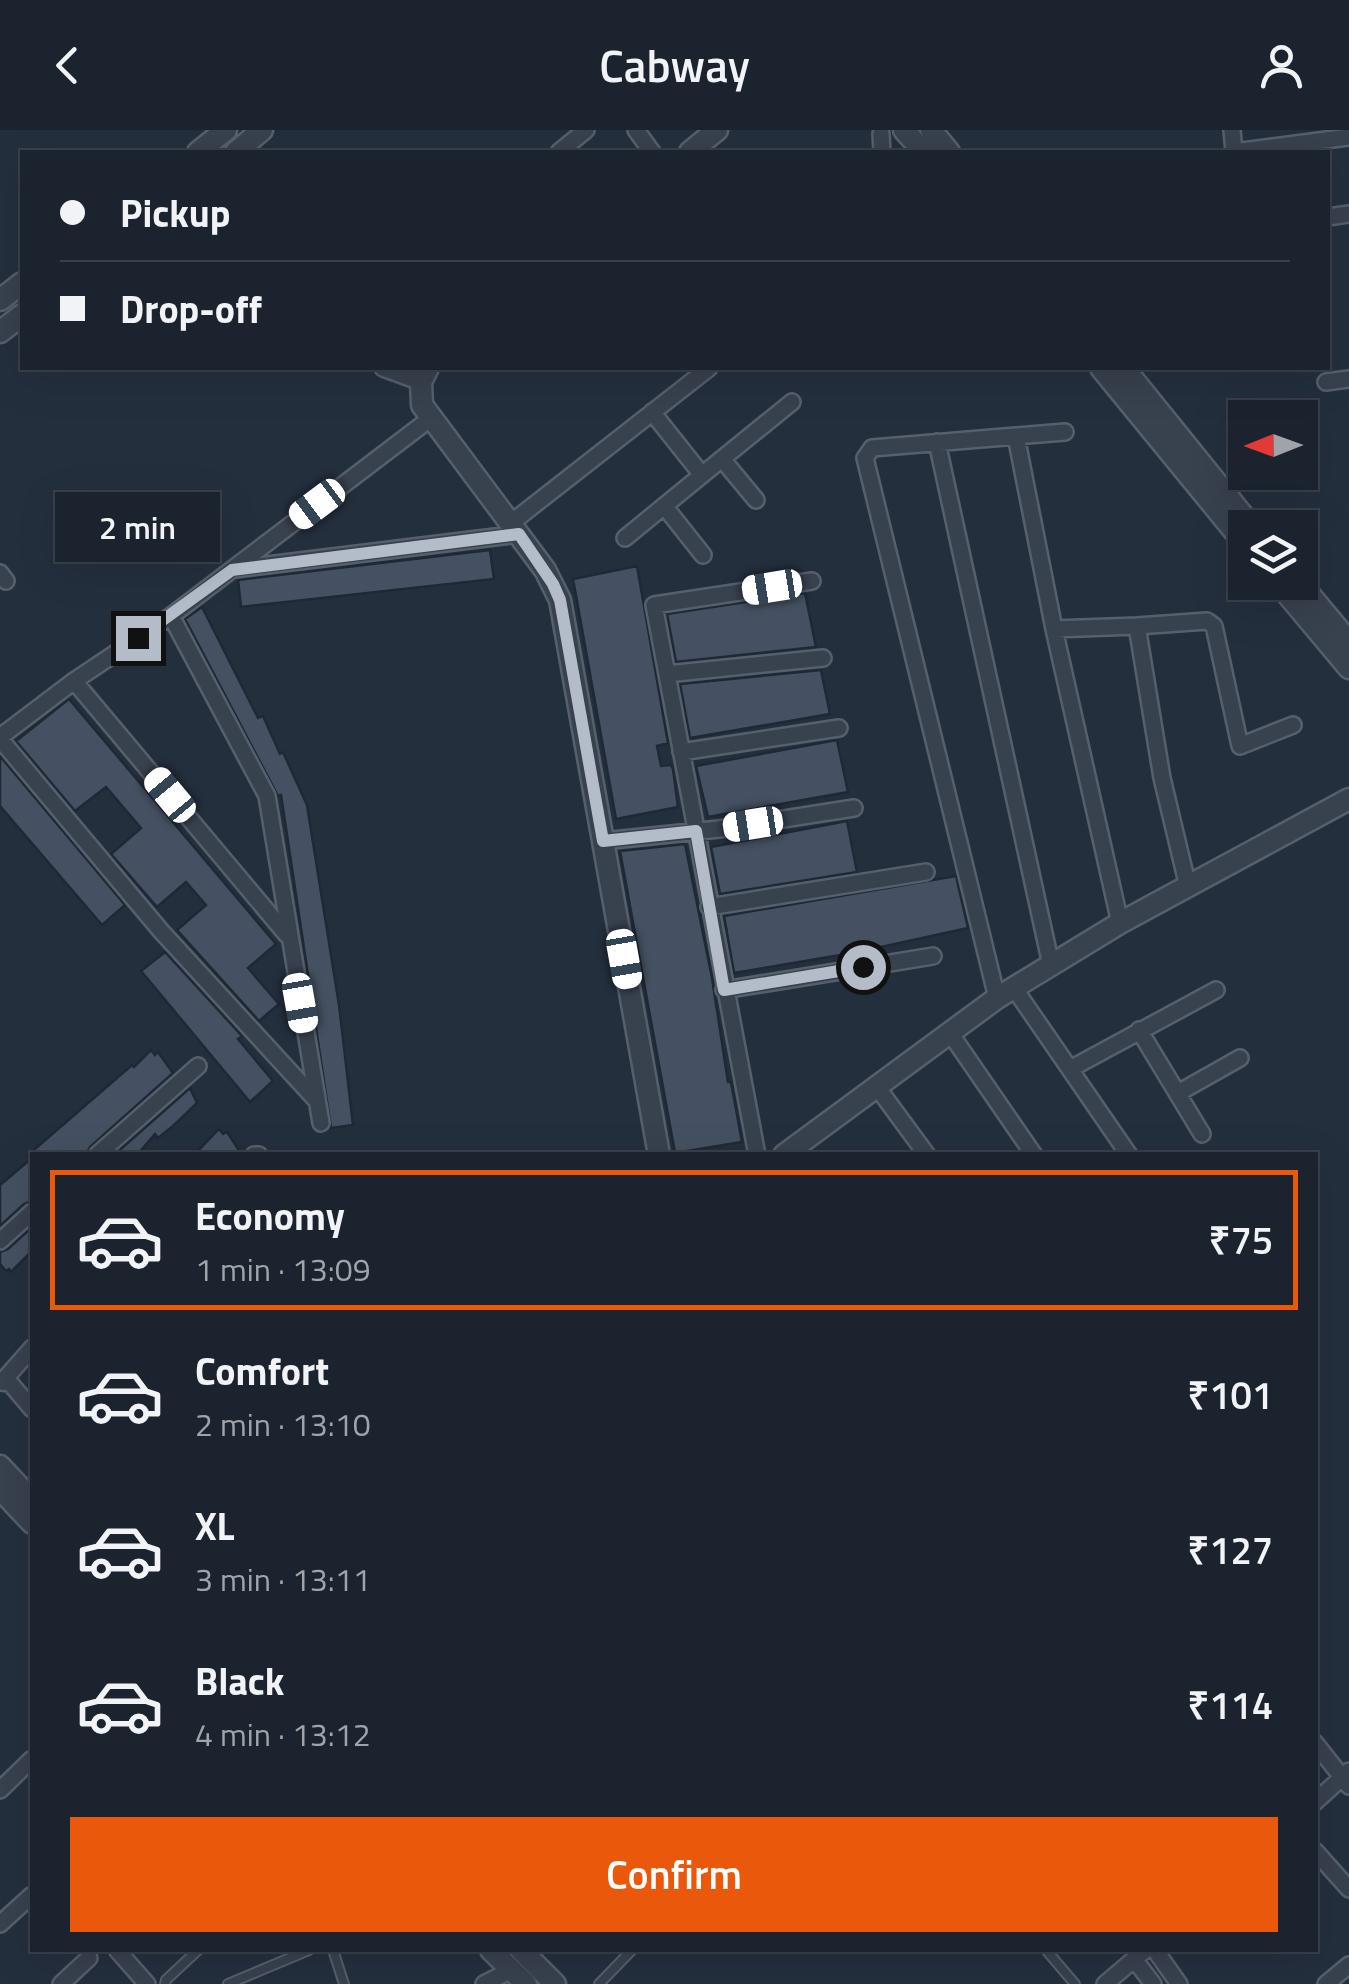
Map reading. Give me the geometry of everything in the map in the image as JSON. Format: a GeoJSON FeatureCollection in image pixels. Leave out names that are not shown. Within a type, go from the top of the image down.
{"type":"FeatureCollection","features":[{"type":"Feature","properties":{"kind":"street"},"geometry":{"type":"LineString","coordinates":[[207,150],[226,130]]}},
{"type":"Feature","properties":{"kind":"street"},"geometry":{"type":"LineString","coordinates":[[238,150],[262,130]]}},
{"type":"Feature","properties":{"kind":"street"},"geometry":{"type":"LineString","coordinates":[[561,150],[586,130]]}},
{"type":"Feature","properties":{"kind":"street"},"geometry":{"type":"LineString","coordinates":[[693,150],[718,130]]}},
{"type":"Feature","properties":{"kind":"street"},"geometry":{"type":"LineString","coordinates":[[904,130],[922,150]]}},
{"type":"Feature","properties":{"kind":"street"},"geometry":{"type":"LineString","coordinates":[[930,130],[948,150]]}},
{"type":"Feature","properties":{"kind":"street"},"geometry":{"type":"LineString","coordinates":[[881,134],[882,150]]}},
{"type":"Feature","properties":{"kind":"street"},"geometry":{"type":"LineString","coordinates":[[1248,150],[1349,137]]}},
{"type":"Feature","properties":{"kind":"street"},"geometry":{"type":"LineString","coordinates":[[0,300],[20,285]]}},
{"type":"Feature","properties":{"kind":"street"},"geometry":{"type":"LineString","coordinates":[[0,332],[20,317]]}},
{"type":"Feature","properties":{"kind":"street"},"geometry":{"type":"LineString","coordinates":[[395,370],[424,375],[422,405],[515,529],[560,600],[658,1152]]}},
{"type":"Feature","properties":{"kind":"street"},"geometry":{"type":"LineString","coordinates":[[232,570],[515,529],[706,370]]}},
{"type":"Feature","properties":{"kind":"street"},"geometry":{"type":"LineString","coordinates":[[1103,370],[1228,523]]}},
{"type":"Feature","properties":{"kind":"street"},"geometry":{"type":"LineString","coordinates":[[1126,370],[1238,510]]}},
{"type":"Feature","properties":{"kind":"street"},"geometry":{"type":"LineString","coordinates":[[1326,382],[1349,379]]}},
{"type":"Feature","properties":{"kind":"street"},"geometry":{"type":"LineString","coordinates":[[625,538],[792,402]]}},
{"type":"Feature","properties":{"kind":"street"},"geometry":{"type":"LineString","coordinates":[[652,412],[702,475]]}},
{"type":"Feature","properties":{"kind":"street"},"geometry":{"type":"LineString","coordinates":[[317,1101],[161,931],[0,738],[232,570],[431,418]]}},
{"type":"Feature","properties":{"kind":"street"},"geometry":{"type":"LineString","coordinates":[[1065,432],[872,448],[865,458],[1006,993],[1070,1068],[1127,1152]]}},
{"type":"Feature","properties":{"kind":"street"},"geometry":{"type":"LineString","coordinates":[[1016,436],[1054,629],[1120,923]]}},
{"type":"Feature","properties":{"kind":"street"},"geometry":{"type":"LineString","coordinates":[[937,442],[1051,966]]}},
{"type":"Feature","properties":{"kind":"street"},"geometry":{"type":"LineString","coordinates":[[722,459],[756,500]]}},
{"type":"Feature","properties":{"kind":"street"},"geometry":{"type":"LineString","coordinates":[[665,507],[703,555]]}},
{"type":"Feature","properties":{"kind":"street"},"geometry":{"type":"LineString","coordinates":[[756,1152],[654,605],[812,580]]}},
{"type":"Feature","properties":{"kind":"street"},"geometry":{"type":"LineString","coordinates":[[1293,600],[1349,668]]}},
{"type":"Feature","properties":{"kind":"street"},"geometry":{"type":"LineString","coordinates":[[1314,600],[1349,642]]}},
{"type":"Feature","properties":{"kind":"street"},"geometry":{"type":"LineString","coordinates":[[170,616],[267,796],[321,1123]]}},
{"type":"Feature","properties":{"kind":"street"},"geometry":{"type":"LineString","coordinates":[[1054,629],[1207,621],[1214,626],[1240,746],[1293,725]]}},
{"type":"Feature","properties":{"kind":"street"},"geometry":{"type":"LineString","coordinates":[[1137,626],[1162,778],[1188,887]]}},
{"type":"Feature","properties":{"kind":"street"},"geometry":{"type":"LineString","coordinates":[[667,674],[824,658]]}},
{"type":"Feature","properties":{"kind":"street"},"geometry":{"type":"LineString","coordinates":[[74,681],[289,937]]}},
{"type":"Feature","properties":{"kind":"street"},"geometry":{"type":"LineString","coordinates":[[681,752],[839,728]]}},
{"type":"Feature","properties":{"kind":"street"},"geometry":{"type":"LineString","coordinates":[[793,1152],[1006,993],[1120,923],[1349,799]]}},
{"type":"Feature","properties":{"kind":"street"},"geometry":{"type":"LineString","coordinates":[[603,841],[854,808]]}},
{"type":"Feature","properties":{"kind":"street"},"geometry":{"type":"LineString","coordinates":[[709,907],[926,872]]}},
{"type":"Feature","properties":{"kind":"street"},"geometry":{"type":"LineString","coordinates":[[724,990],[933,956]]}},
{"type":"Feature","properties":{"kind":"street"},"geometry":{"type":"LineString","coordinates":[[1070,1068],[1216,990]]}},
{"type":"Feature","properties":{"kind":"street"},"geometry":{"type":"LineString","coordinates":[[1139,1030],[1202,1134]]}},
{"type":"Feature","properties":{"kind":"street"},"geometry":{"type":"LineString","coordinates":[[950,1033],[1032,1152]]}},
{"type":"Feature","properties":{"kind":"street"},"geometry":{"type":"LineString","coordinates":[[1178,1094],[1240,1058]]}},
{"type":"Feature","properties":{"kind":"street"},"geometry":{"type":"LineString","coordinates":[[100,1152],[198,1066]]}},
{"type":"Feature","properties":{"kind":"street"},"geometry":{"type":"LineString","coordinates":[[877,1087],[924,1152]]}},
{"type":"Feature","properties":{"kind":"street"},"geometry":{"type":"LineString","coordinates":[[0,1241],[30,1214]]}},
{"type":"Feature","properties":{"kind":"street"},"geometry":{"type":"LineString","coordinates":[[2,1382],[30,1350]]}},
{"type":"Feature","properties":{"kind":"street"},"geometry":{"type":"LineString","coordinates":[[2,1382],[10,1383],[30,1406]]}},
{"type":"Feature","properties":{"kind":"street"},"geometry":{"type":"LineString","coordinates":[[0,1466],[30,1498]]}},
{"type":"Feature","properties":{"kind":"street"},"geometry":{"type":"LineString","coordinates":[[0,1490],[30,1520]]}},
{"type":"Feature","properties":{"kind":"street"},"geometry":{"type":"LineString","coordinates":[[1318,1746],[1347,1778],[1318,1800]]}},
{"type":"Feature","properties":{"kind":"street"},"geometry":{"type":"LineString","coordinates":[[0,1790],[30,1761]]}},
{"type":"Feature","properties":{"kind":"street"},"geometry":{"type":"LineString","coordinates":[[1318,1855],[1349,1890]]}},
{"type":"Feature","properties":{"kind":"street"},"geometry":{"type":"LineString","coordinates":[[0,1924],[30,1897]]}},
{"type":"Feature","properties":{"kind":"street"},"geometry":{"type":"LineString","coordinates":[[120,1952],[147,1984]]}},
{"type":"Feature","properties":{"kind":"street"},"geometry":{"type":"LineString","coordinates":[[494,1952],[554,1984]]}},
{"type":"Feature","properties":{"kind":"street"},"geometry":{"type":"LineString","coordinates":[[1156,1952],[1179,1984]]}},
{"type":"Feature","properties":{"kind":"street"},"geometry":{"type":"LineString","coordinates":[[1104,1984],[1140,1954],[1153,1984]]}},
{"type":"Feature","properties":{"kind":"street"},"geometry":{"type":"LineString","coordinates":[[61,1984],[89,1958]]}},
{"type":"Feature","properties":{"kind":"street"},"geometry":{"type":"LineString","coordinates":[[1326,1984],[1349,1966]]}},
{"type":"Feature","properties":{"kind":"street"},"geometry":{"type":"LineString","coordinates":[[484,1984],[520,1968]]}},
{"type":"Feature","properties":{"kind":"lane"},"geometry":{"type":"LineString","coordinates":[[166,1984],[196,1952]]}},
{"type":"Feature","properties":{"kind":"lane"},"geometry":{"type":"LineString","coordinates":[[228,1984],[304,1952]]}},
{"type":"Feature","properties":{"kind":"lane"},"geometry":{"type":"LineString","coordinates":[[334,1952],[344,1984]]}},
{"type":"Feature","properties":{"kind":"lane"},"geometry":{"type":"LineString","coordinates":[[599,1984],[630,1952]]}},
{"type":"Feature","properties":{"kind":"lane"},"geometry":{"type":"LineString","coordinates":[[1048,1952],[1075,1984]]}},
{"type":"Feature","properties":{"kind":"building"},"geometry":{"type":"Polygon","coordinates":[[[490,550],[494,579],[241,607],[238,580],[490,550]]]}},
{"type":"Feature","properties":{"kind":"building"},"geometry":{"type":"Polygon","coordinates":[[[637,566],[668,743],[657,746],[661,766],[671,765],[673,769],[678,807],[616,819],[573,579],[637,566]]]}},
{"type":"Feature","properties":{"kind":"building"},"geometry":{"type":"Polygon","coordinates":[[[805,593],[816,647],[676,662],[667,614],[805,593]]]}},
{"type":"Feature","properties":{"kind":"building"},"geometry":{"type":"Polygon","coordinates":[[[202,607],[258,718],[263,716],[280,754],[283,752],[307,805],[339,1005],[353,1125],[331,1128],[281,795],[278,796],[185,619],[202,607]]]}},
{"type":"Feature","properties":{"kind":"building"},"geometry":{"type":"Polygon","coordinates":[[[821,670],[830,714],[690,738],[680,684],[821,670]]]}},
{"type":"Feature","properties":{"kind":"building"},"geometry":{"type":"Polygon","coordinates":[[[69,699],[276,944],[248,968],[279,1004],[259,1021],[177,930],[206,905],[186,882],[157,907],[111,854],[141,828],[106,787],[75,811],[16,741],[69,699]]]}},
{"type":"Feature","properties":{"kind":"building"},"geometry":{"type":"Polygon","coordinates":[[[837,740],[848,792],[708,817],[696,766],[837,740]]]}},
{"type":"Feature","properties":{"kind":"building"},"geometry":{"type":"Polygon","coordinates":[[[0,756],[125,905],[102,925],[0,806],[0,756]]]}},
{"type":"Feature","properties":{"kind":"building"},"geometry":{"type":"Polygon","coordinates":[[[847,821],[857,872],[720,894],[711,847],[847,821]]]}},
{"type":"Feature","properties":{"kind":"building"},"geometry":{"type":"Polygon","coordinates":[[[685,844],[742,1142],[675,1152],[620,851],[685,844]]]}},
{"type":"Feature","properties":{"kind":"building"},"geometry":{"type":"Polygon","coordinates":[[[956,876],[968,928],[734,973],[724,916],[956,876]]]}},
{"type":"Feature","properties":{"kind":"building"},"geometry":{"type":"Polygon","coordinates":[[[165,952],[242,1036],[238,1039],[273,1081],[250,1102],[141,971],[165,952]]]}},
{"type":"Feature","properties":{"kind":"building"},"geometry":{"type":"Polygon","coordinates":[[[151,1050],[155,1055],[158,1052],[173,1073],[88,1152],[31,1152],[132,1065],[151,1050]]]}},
{"type":"Feature","properties":{"kind":"building"},"geometry":{"type":"Polygon","coordinates":[[[190,1088],[197,1103],[173,1126],[158,1138],[155,1134],[140,1152],[117,1152],[190,1088]]]}},
{"type":"Feature","properties":{"kind":"building"},"geometry":{"type":"Polygon","coordinates":[[[219,1129],[223,1134],[227,1132],[240,1152],[197,1152],[219,1129]]]}},
{"type":"Feature","properties":{"kind":"building"},"geometry":{"type":"Polygon","coordinates":[[[30,1160],[30,1202],[0,1226],[0,1185],[30,1160]]]}},
{"type":"Feature","properties":{"kind":"building"},"geometry":{"type":"Polygon","coordinates":[[[30,1229],[30,1253],[11,1272],[0,1264],[0,1252],[30,1229]]]}},
{"type":"Feature","properties":{"kind":"route"},"geometry":{"type":"LineString","coordinates":[[138,638],[232,570],[519,534],[560,600],[603,841],[696,831],[724,990],[863,967]]}}]}
